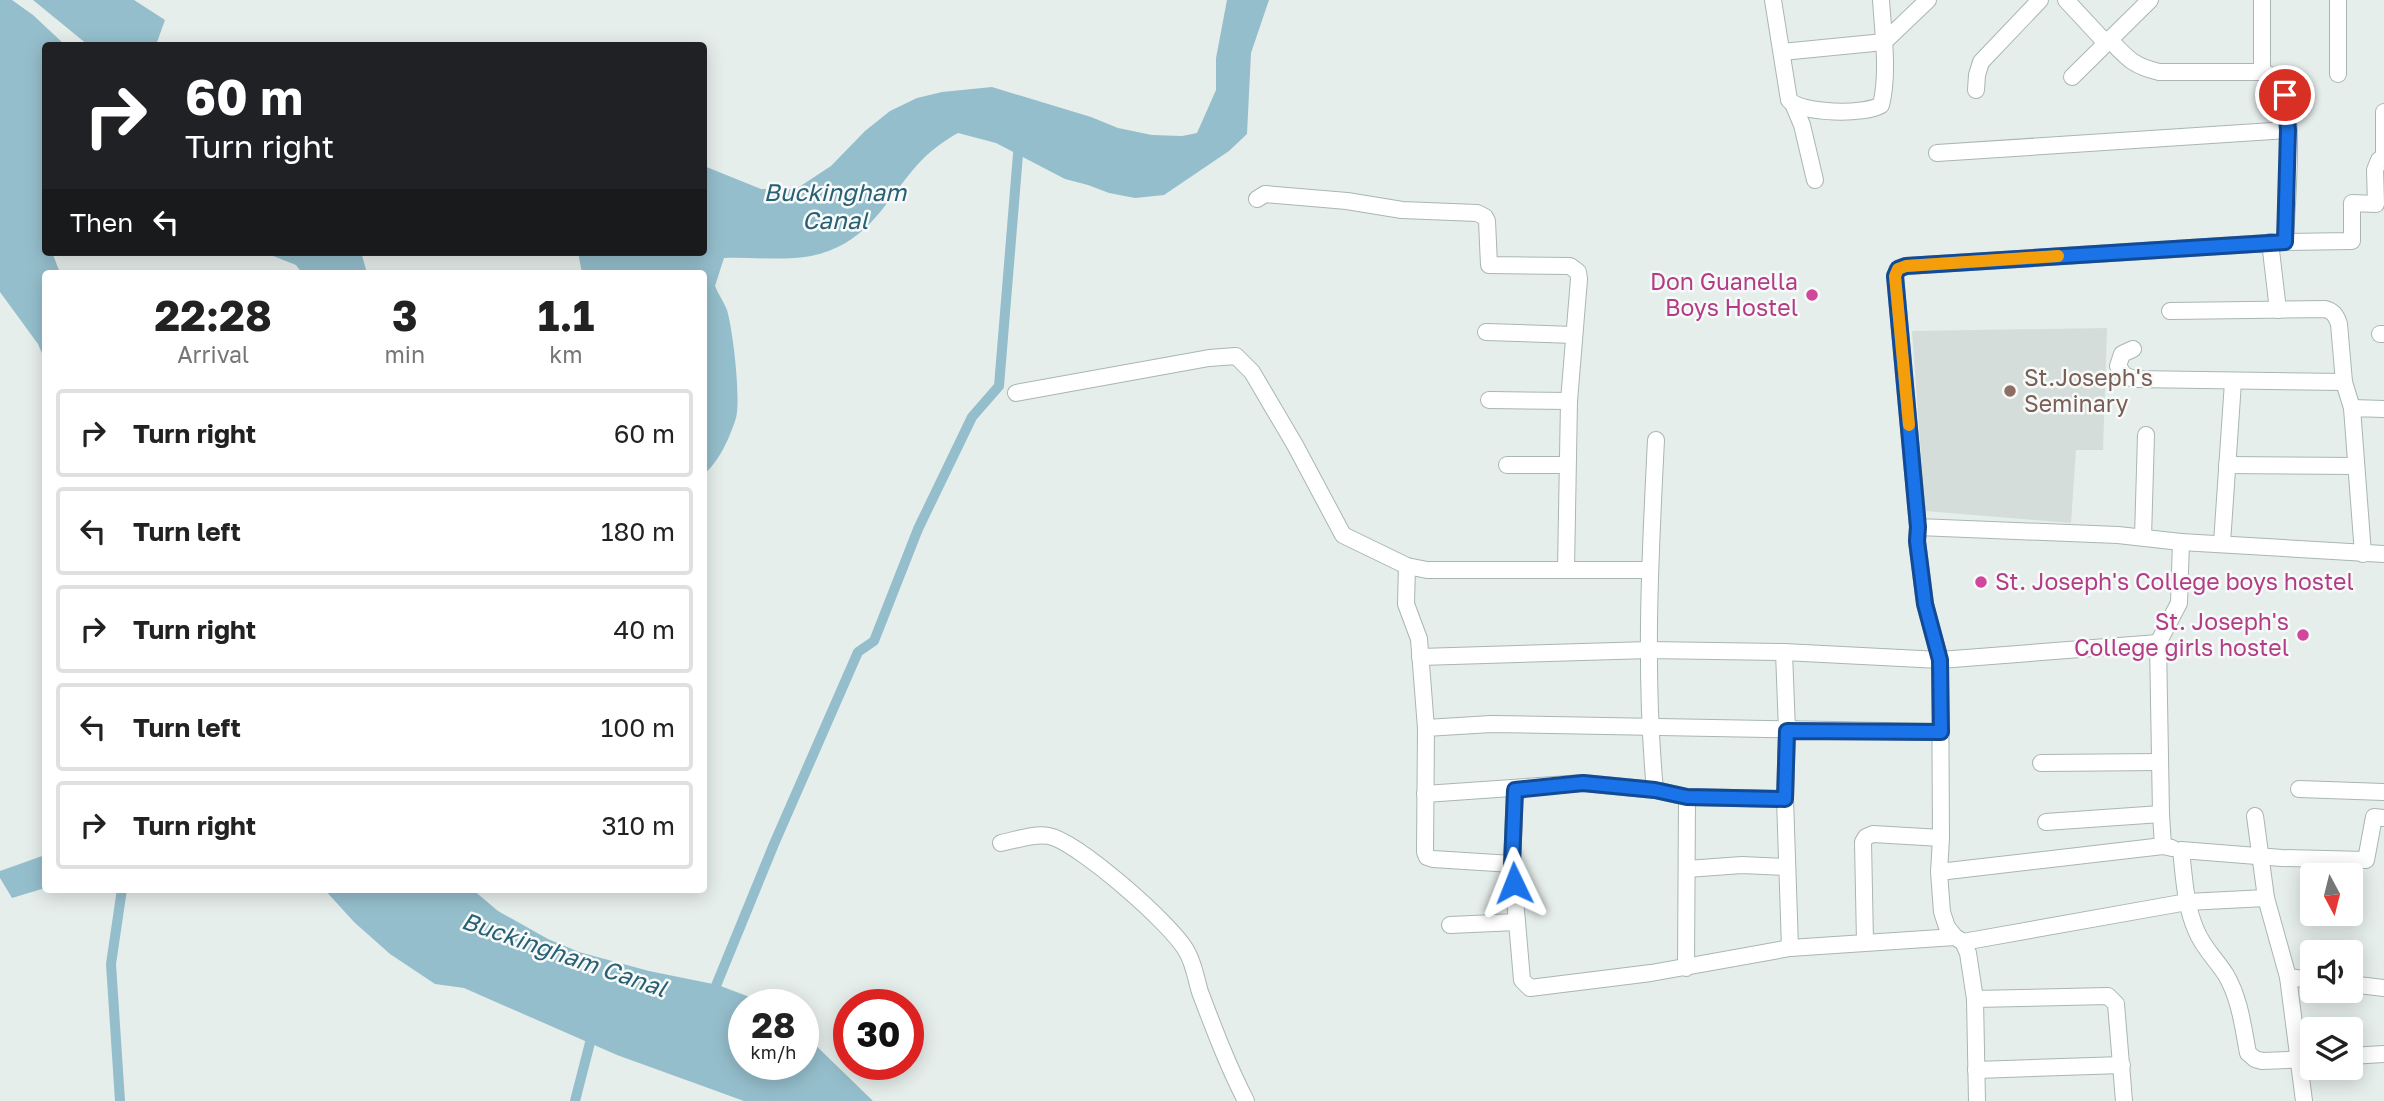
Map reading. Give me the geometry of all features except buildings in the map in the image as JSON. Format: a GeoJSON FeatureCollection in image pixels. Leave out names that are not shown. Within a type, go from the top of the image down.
{"type":"FeatureCollection","features":[{"type":"Feature","properties":{"kind":"street"},"geometry":{"type":"LineString","coordinates":[[1773,0],[1788,100],[1794,106],[1802,125],[1815,180]]}},
{"type":"Feature","properties":{"kind":"street"},"geometry":{"type":"LineString","coordinates":[[1794,106],[1837,111],[1874,109],[1881,104],[1884,42],[1881,0]]}},
{"type":"Feature","properties":{"kind":"street"},"geometry":{"type":"LineString","coordinates":[[1782,52],[1884,42],[1928,0]]}},
{"type":"Feature","properties":{"kind":"street"},"geometry":{"type":"LineString","coordinates":[[1976,90],[1977,75],[1982,62],[2040,0]]}},
{"type":"Feature","properties":{"kind":"street"},"geometry":{"type":"LineString","coordinates":[[2066,0],[2132,63],[2151,70],[2262,72],[2272,75],[2280,82],[2285,95],[2288,130],[2278,242],[2278,310]]}},
{"type":"Feature","properties":{"kind":"street"},"geometry":{"type":"LineString","coordinates":[[2072,77],[2150,0]]}},
{"type":"Feature","properties":{"kind":"street"},"geometry":{"type":"LineString","coordinates":[[2262,0],[2262,72]]}},
{"type":"Feature","properties":{"kind":"street"},"geometry":{"type":"LineString","coordinates":[[2337,74],[2338,0]]}},
{"type":"Feature","properties":{"kind":"street"},"geometry":{"type":"LineString","coordinates":[[1977,1101],[1975,999],[1971,965],[1959,940],[1944,921],[1939,872],[1940,660],[1925,604],[1917,541],[1918,527],[1895,276],[1898,269],[1906,266],[2278,242],[2352,241],[2351,203],[2380,204],[2375,170],[2379,160],[2384,159],[2384,112]]}},
{"type":"Feature","properties":{"kind":"street"},"geometry":{"type":"LineString","coordinates":[[1937,153],[2288,130]]}},
{"type":"Feature","properties":{"kind":"street"},"geometry":{"type":"LineString","coordinates":[[1257,199],[1265,194],[1347,201],[1402,210],[1482,214],[1487,221],[1489,265],[1570,266],[1578,272],[1566,464],[1566,569]]}},
{"type":"Feature","properties":{"kind":"street"},"geometry":{"type":"LineString","coordinates":[[2170,311],[2325,309],[2337,316],[2344,382],[2352,408],[2363,554]]}},
{"type":"Feature","properties":{"kind":"street"},"geometry":{"type":"LineString","coordinates":[[1486,332],[1574,335]]}},
{"type":"Feature","properties":{"kind":"street"},"geometry":{"type":"LineString","coordinates":[[2133,349],[2122,355],[2118,366],[2124,375],[2134,379],[2344,382]]}},
{"type":"Feature","properties":{"kind":"street"},"geometry":{"type":"LineString","coordinates":[[1016,393],[1209,358],[1236,356],[1252,372],[1343,535],[1407,566],[1427,570],[1649,570]]}},
{"type":"Feature","properties":{"kind":"street"},"geometry":{"type":"LineString","coordinates":[[2222,543],[2233,382]]}},
{"type":"Feature","properties":{"kind":"street"},"geometry":{"type":"LineString","coordinates":[[1489,400],[1569,401]]}},
{"type":"Feature","properties":{"kind":"street"},"geometry":{"type":"LineString","coordinates":[[2352,408],[2384,409]]}},
{"type":"Feature","properties":{"kind":"street"},"geometry":{"type":"LineString","coordinates":[[2143,537],[2146,435]]}},
{"type":"Feature","properties":{"kind":"street"},"geometry":{"type":"LineString","coordinates":[[1655,790],[1649,726],[1649,570],[1656,440]]}},
{"type":"Feature","properties":{"kind":"street"},"geometry":{"type":"LineString","coordinates":[[1507,465],[1566,464]]}},
{"type":"Feature","properties":{"kind":"street"},"geometry":{"type":"LineString","coordinates":[[2227,465],[2356,466]]}},
{"type":"Feature","properties":{"kind":"street"},"geometry":{"type":"LineString","coordinates":[[1918,527],[2143,537],[2181,542],[2384,554]]}},
{"type":"Feature","properties":{"kind":"street"},"geometry":{"type":"LineString","coordinates":[[2164,846],[2158,643],[2179,603],[2181,542]]}},
{"type":"Feature","properties":{"kind":"street"},"geometry":{"type":"LineString","coordinates":[[1407,566],[1406,604],[1419,639],[1426,728],[1425,852],[1427,857],[1433,859],[1512,864]]}},
{"type":"Feature","properties":{"kind":"street"},"geometry":{"type":"LineString","coordinates":[[1420,657],[1649,650],[1784,652],[1940,660],[2158,643]]}},
{"type":"Feature","properties":{"kind":"street"},"geometry":{"type":"LineString","coordinates":[[1784,652],[1790,948]]}},
{"type":"Feature","properties":{"kind":"street"},"geometry":{"type":"LineString","coordinates":[[1426,728],[1491,724],[1941,732]]}},
{"type":"Feature","properties":{"kind":"street"},"geometry":{"type":"LineString","coordinates":[[2041,763],[2160,762]]}},
{"type":"Feature","properties":{"kind":"street"},"geometry":{"type":"LineString","coordinates":[[1425,794],[1515,790],[1583,783],[1655,790],[1687,797],[1785,799]]}},
{"type":"Feature","properties":{"kind":"street"},"geometry":{"type":"LineString","coordinates":[[2299,789],[2384,792]]}},
{"type":"Feature","properties":{"kind":"street"},"geometry":{"type":"LineString","coordinates":[[1515,790],[1512,864],[1522,980],[1530,988],[1686,968],[1790,948],[1959,940],[2187,902],[2266,898]]}},
{"type":"Feature","properties":{"kind":"street"},"geometry":{"type":"LineString","coordinates":[[1686,968],[1687,797]]}},
{"type":"Feature","properties":{"kind":"street"},"geometry":{"type":"LineString","coordinates":[[2046,822],[2161,814]]}},
{"type":"Feature","properties":{"kind":"street"},"geometry":{"type":"LineString","coordinates":[[2255,816],[2266,898],[2288,977],[2300,1035]]}},
{"type":"Feature","properties":{"kind":"street"},"geometry":{"type":"LineString","coordinates":[[1939,872],[2164,846],[2259,856],[2366,860],[2374,817],[2384,818]]}},
{"type":"Feature","properties":{"kind":"street"},"geometry":{"type":"LineString","coordinates":[[1866,943],[1863,842],[1866,837],[1873,834],[1941,838]]}},
{"type":"Feature","properties":{"kind":"street"},"geometry":{"type":"LineString","coordinates":[[1001,843],[1047,836],[1084,854],[1160,919],[1182,942],[1231,1070],[1246,1101]]}},
{"type":"Feature","properties":{"kind":"street"},"geometry":{"type":"LineString","coordinates":[[2181,849],[2187,902],[2195,928],[2207,953],[2224,973],[2233,990],[2240,1009],[2248,1053],[2262,1061],[2300,1059]]}},
{"type":"Feature","properties":{"kind":"street"},"geometry":{"type":"LineString","coordinates":[[1687,869],[1742,865],[1787,867]]}},
{"type":"Feature","properties":{"kind":"street"},"geometry":{"type":"LineString","coordinates":[[1450,925],[1517,922]]}},
{"type":"Feature","properties":{"kind":"street"},"geometry":{"type":"LineString","coordinates":[[2288,977],[2300,978]]}},
{"type":"Feature","properties":{"kind":"street"},"geometry":{"type":"LineString","coordinates":[[2363,986],[2384,988]]}},
{"type":"Feature","properties":{"kind":"street"},"geometry":{"type":"LineString","coordinates":[[1975,999],[2108,996],[2116,1004],[2124,1101]]}},
{"type":"Feature","properties":{"kind":"street"},"geometry":{"type":"LineString","coordinates":[[2363,1055],[2384,1054]]}},
{"type":"Feature","properties":{"kind":"street"},"geometry":{"type":"LineString","coordinates":[[1976,1070],[2122,1065]]}},
{"type":"Feature","properties":{"kind":"street"},"geometry":{"type":"LineString","coordinates":[[2304,1080],[2304,1101]]}},
{"type":"Feature","properties":{"kind":"shaded area","name":"St.Joseph's Seminary"},"geometry":{"type":"Polygon","coordinates":[[[2107,328],[2103,450],[2076,450],[2071,523],[1925,511],[1912,331],[2107,328]]]}},
{"type":"Feature","properties":{"kind":"water"},"geometry":{"type":"Polygon","coordinates":[[[0,0],[12,0],[62,42],[42,42],[42,256],[54,256],[59,270],[42,270],[42,353],[0,292],[0,0]]]}},
{"type":"Feature","properties":{"kind":"water"},"geometry":{"type":"Polygon","coordinates":[[[33,0],[134,0],[165,20],[157,42],[84,42],[33,0]]]}},
{"type":"Feature","properties":{"kind":"water","name":"Buckingham Canal"},"geometry":{"type":"Polygon","coordinates":[[[1227,0],[1269,0],[1251,53],[1247,134],[1229,151],[1164,195],[1135,198],[1109,193],[1065,179],[996,143],[958,133],[922,160],[870,224],[845,243],[811,256],[779,259],[724,258],[715,286],[726,307],[729,320],[736,364],[737,409],[734,425],[723,449],[707,471],[707,270],[581,270],[579,256],[707,256],[707,167],[761,189],[796,189],[831,166],[865,131],[890,111],[917,98],[942,92],[992,87],[1091,117],[1118,128],[1152,135],[1182,136],[1197,133],[1216,90],[1216,58],[1227,0]]]}},
{"type":"Feature","properties":{"kind":"water"},"geometry":{"type":"Polygon","coordinates":[[[273,256],[362,256],[366,270],[300,270],[296,265],[273,256]]]}},
{"type":"Feature","properties":{"kind":"water"},"geometry":{"type":"Polygon","coordinates":[[[42,856],[42,889],[12,898],[0,878],[0,871],[42,856]]]}},
{"type":"Feature","properties":{"kind":"water","name":"Buckingham Canal"},"geometry":{"type":"Polygon","coordinates":[[[328,893],[477,893],[498,911],[548,939],[579,952],[729,989],[728,1080],[819,1080],[819,1049],[833,1062],[833,1080],[851,1080],[873,1101],[744,1101],[617,1055],[464,988],[435,984],[390,954],[354,922],[328,893]]]}},
{"type":"Feature","properties":{"kind":"waterway"},"geometry":{"type":"LineString","coordinates":[[711,998],[774,844],[858,652],[874,641],[918,529],[972,417],[999,386],[1019,142]]}},
{"type":"Feature","properties":{"kind":"waterway"},"geometry":{"type":"LineString","coordinates":[[120,1101],[111,964],[121,893]]}},
{"type":"Feature","properties":{"kind":"waterway"},"geometry":{"type":"LineString","coordinates":[[575,1101],[593,1031]]}},
{"type":"Feature","properties":{"kind":"slow traffic"},"geometry":{"type":"LineString","coordinates":[[1909,425],[1895,276],[1898,269],[1906,266],[2058,256]]}},
{"type":"Feature","properties":{"kind":"place","name":"Don Guanella Boys Hostel"},"geometry":{"type":"Point","coordinates":[1812,295]}},
{"type":"Feature","properties":{"kind":"place","name":"St.Joseph's Seminary"},"geometry":{"type":"Point","coordinates":[2010,391]}},
{"type":"Feature","properties":{"kind":"place","name":"St. Joseph's College boys hostel"},"geometry":{"type":"Point","coordinates":[1981,582]}},
{"type":"Feature","properties":{"kind":"place","name":"St. Joseph's College girls hostel"},"geometry":{"type":"Point","coordinates":[2303,635]}},
{"type":"Feature","properties":{"kind":"route"},"geometry":{"type":"LineString","coordinates":[[1514,883],[1512,864],[1515,790],[1583,783],[1655,790],[1687,797],[1785,799],[1787,731],[1941,732],[1940,660],[1925,604],[1917,541],[1918,527],[1895,276],[1898,269],[1906,266],[2285,242],[2288,130],[2285,95]]}}]}
